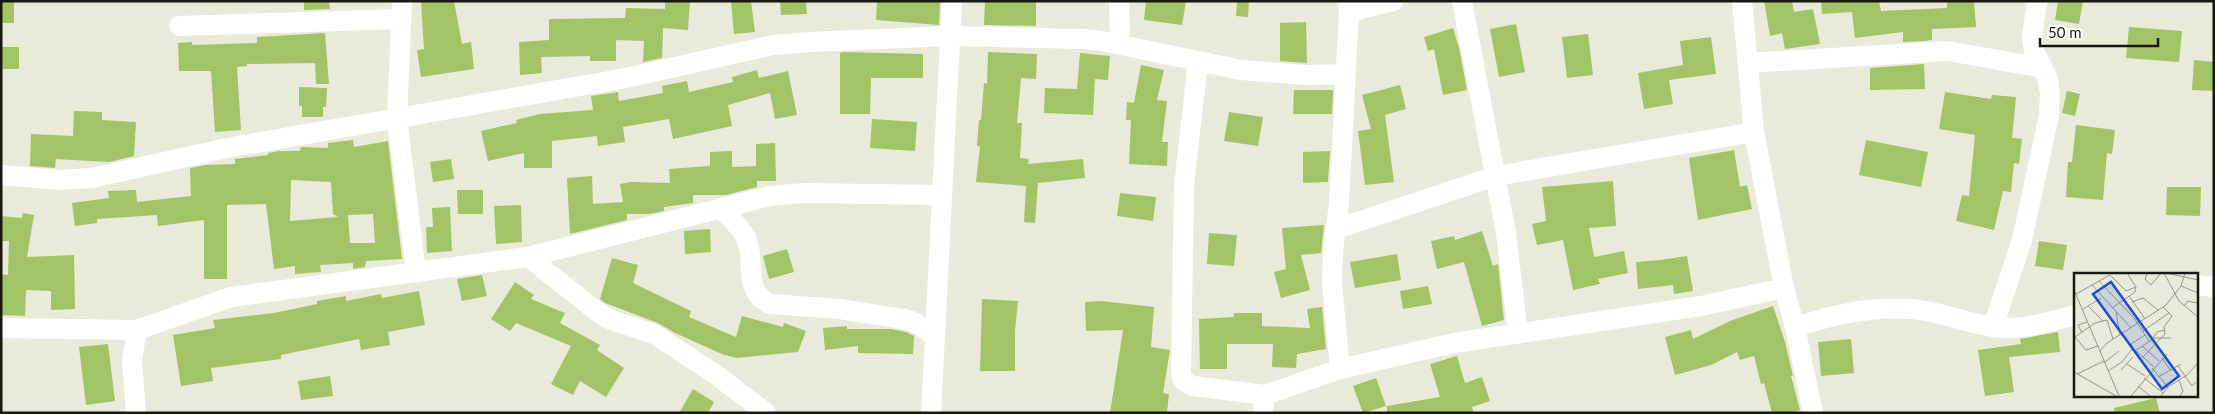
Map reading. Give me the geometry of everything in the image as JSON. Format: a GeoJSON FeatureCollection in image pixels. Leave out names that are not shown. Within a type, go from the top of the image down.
{"type":"FeatureCollection","features":[{"type":"Feature","properties":{"kind":"street"},"geometry":{"type":"LineString","coordinates":[[931,413],[952,1]]}},
{"type":"Feature","properties":{"kind":"street"},"geometry":{"type":"LineString","coordinates":[[1119,1],[1120,45]]}},
{"type":"Feature","properties":{"kind":"street"},"geometry":{"type":"LineString","coordinates":[[1340,369],[1332,284],[1339,202],[1349,7],[1393,1]]}},
{"type":"Feature","properties":{"kind":"street"},"geometry":{"type":"LineString","coordinates":[[1462,1],[1506,233],[1518,334]]}},
{"type":"Feature","properties":{"kind":"street"},"geometry":{"type":"LineString","coordinates":[[1742,1],[1754,132],[1784,288],[1795,327],[1813,413]]}},
{"type":"Feature","properties":{"kind":"street"},"geometry":{"type":"LineString","coordinates":[[1994,327],[2022,240],[2049,115],[2050,95],[2048,79],[2034,51],[2032,37],[2037,1]]}},
{"type":"Feature","properties":{"kind":"street"},"geometry":{"type":"LineString","coordinates":[[179,26],[401,10],[397,119],[416,272]]}},
{"type":"Feature","properties":{"kind":"street"},"geometry":{"type":"LineString","coordinates":[[1,175],[60,180],[92,178],[227,148],[626,78],[773,45],[810,42],[950,36],[1084,40],[1120,45],[1198,62],[1263,73],[1345,74]]}},
{"type":"Feature","properties":{"kind":"street"},"geometry":{"type":"LineString","coordinates":[[1748,63],[1948,51],[2043,68]]}},
{"type":"Feature","properties":{"kind":"street"},"geometry":{"type":"LineString","coordinates":[[1198,62],[1184,186],[1181,375],[1184,381],[1193,386],[1264,404],[1340,369],[1454,343],[1701,306],[1784,288]]}},
{"type":"Feature","properties":{"kind":"street"},"geometry":{"type":"LineString","coordinates":[[1336,229],[1496,176],[1754,132]]}},
{"type":"Feature","properties":{"kind":"street"},"geometry":{"type":"LineString","coordinates":[[1,328],[136,330],[231,297],[528,257],[770,196],[803,193],[942,195]]}},
{"type":"Feature","properties":{"kind":"street"},"geometry":{"type":"LineString","coordinates":[[721,208],[747,240],[754,290],[760,299],[770,304],[840,309],[909,320],[934,336]]}},
{"type":"Feature","properties":{"kind":"street"},"geometry":{"type":"LineString","coordinates":[[528,257],[599,313],[611,320],[654,334],[719,377],[766,413]]}},
{"type":"Feature","properties":{"kind":"street"},"geometry":{"type":"LineString","coordinates":[[2198,285],[2214,287]]}},
{"type":"Feature","properties":{"kind":"street"},"geometry":{"type":"LineString","coordinates":[[1795,327],[1829,316],[1857,310],[1912,309],[1994,327],[2016,328],[2074,315]]}},
{"type":"Feature","properties":{"kind":"street"},"geometry":{"type":"LineString","coordinates":[[106,329],[132,361]]}},
{"type":"Feature","properties":{"kind":"street"},"geometry":{"type":"LineString","coordinates":[[136,330],[132,361],[136,413]]}},
{"type":"Feature","properties":{"kind":"building"},"geometry":{"type":"Polygon","coordinates":[[[1,1],[14,1],[14,23],[1,23],[1,1]]]}},
{"type":"Feature","properties":{"kind":"building"},"geometry":{"type":"Polygon","coordinates":[[[304,1],[329,1],[330,9],[304,10],[304,1]]]}},
{"type":"Feature","properties":{"kind":"building"},"geometry":{"type":"Polygon","coordinates":[[[421,1],[454,1],[462,44],[471,42],[474,69],[421,77],[417,50],[424,49],[421,1]]]}},
{"type":"Feature","properties":{"kind":"building"},"geometry":{"type":"Polygon","coordinates":[[[665,1],[690,1],[688,30],[663,28],[662,58],[643,62],[644,41],[616,40],[616,61],[590,61],[590,56],[541,57],[542,73],[520,75],[519,42],[549,40],[549,19],[625,18],[626,8],[665,9],[665,1]]]}},
{"type":"Feature","properties":{"kind":"building"},"geometry":{"type":"Polygon","coordinates":[[[731,1],[751,1],[755,32],[734,34],[731,1]]]}},
{"type":"Feature","properties":{"kind":"building"},"geometry":{"type":"Polygon","coordinates":[[[780,1],[806,1],[807,14],[781,15],[780,1]]]}},
{"type":"Feature","properties":{"kind":"building"},"geometry":{"type":"Polygon","coordinates":[[[877,1],[940,1],[939,25],[876,20],[877,1]]]}},
{"type":"Feature","properties":{"kind":"building"},"geometry":{"type":"Polygon","coordinates":[[[985,1],[1036,1],[1036,26],[984,25],[985,1]]]}},
{"type":"Feature","properties":{"kind":"building"},"geometry":{"type":"Polygon","coordinates":[[[1146,1],[1186,1],[1182,25],[1144,20],[1146,1]]]}},
{"type":"Feature","properties":{"kind":"building"},"geometry":{"type":"Polygon","coordinates":[[[1237,1],[1249,1],[1248,17],[1236,16],[1237,1]]]}},
{"type":"Feature","properties":{"kind":"building"},"geometry":{"type":"Polygon","coordinates":[[[1764,1],[1792,1],[1794,12],[1813,9],[1820,44],[1785,49],[1782,33],[1770,36],[1764,1]]]}},
{"type":"Feature","properties":{"kind":"building"},"geometry":{"type":"Polygon","coordinates":[[[1821,1],[1879,1],[1881,11],[1947,8],[1947,1],[1974,1],[1976,27],[1932,29],[1932,40],[1924,41],[1903,42],[1903,32],[1855,38],[1852,12],[1822,14],[1821,1]]]}},
{"type":"Feature","properties":{"kind":"building"},"geometry":{"type":"Polygon","coordinates":[[[2058,1],[2083,1],[2079,24],[2055,20],[2058,1]]]}},
{"type":"Feature","properties":{"kind":"building"},"geometry":{"type":"Polygon","coordinates":[[[1306,22],[1307,63],[1280,61],[1280,23],[1306,22]]]}},
{"type":"Feature","properties":{"kind":"building"},"geometry":{"type":"Polygon","coordinates":[[[1516,24],[1525,72],[1499,77],[1490,29],[1516,24]]]}},
{"type":"Feature","properties":{"kind":"building"},"geometry":{"type":"Polygon","coordinates":[[[2129,27],[2182,31],[2179,62],[2126,58],[2129,27]]]}},
{"type":"Feature","properties":{"kind":"building"},"geometry":{"type":"Polygon","coordinates":[[[1453,28],[1467,90],[1443,95],[1434,49],[1428,51],[1424,37],[1453,28]]]}},
{"type":"Feature","properties":{"kind":"building"},"geometry":{"type":"Polygon","coordinates":[[[325,33],[329,84],[316,84],[315,63],[247,64],[247,66],[237,67],[241,130],[215,132],[211,71],[179,71],[178,43],[192,42],[192,45],[257,43],[257,37],[325,33]]]}},
{"type":"Feature","properties":{"kind":"building"},"geometry":{"type":"Polygon","coordinates":[[[1588,34],[1593,75],[1567,78],[1562,37],[1588,34]]]}},
{"type":"Feature","properties":{"kind":"building"},"geometry":{"type":"Polygon","coordinates":[[[1711,37],[1716,74],[1669,80],[1673,104],[1644,109],[1638,73],[1683,65],[1680,41],[1711,37]]]}},
{"type":"Feature","properties":{"kind":"building"},"geometry":{"type":"Polygon","coordinates":[[[1,47],[19,47],[19,69],[1,69],[1,47]]]}},
{"type":"Feature","properties":{"kind":"building"},"geometry":{"type":"Polygon","coordinates":[[[988,52],[1037,54],[1036,79],[1021,78],[1017,123],[1022,123],[1020,158],[1029,159],[1028,164],[1083,159],[1085,178],[1038,183],[1035,223],[1024,222],[1026,186],[976,182],[980,146],[977,146],[979,120],[981,120],[984,83],[987,84],[988,52]]]}},
{"type":"Feature","properties":{"kind":"building"},"geometry":{"type":"Polygon","coordinates":[[[840,53],[923,54],[923,78],[871,78],[870,114],[840,114],[840,53]]]}},
{"type":"Feature","properties":{"kind":"building"},"geometry":{"type":"Polygon","coordinates":[[[1080,53],[1110,56],[1108,80],[1095,79],[1093,115],[1044,113],[1045,88],[1077,89],[1080,53]]]}},
{"type":"Feature","properties":{"kind":"building"},"geometry":{"type":"Polygon","coordinates":[[[2194,60],[2214,62],[2214,91],[2192,90],[2194,60]]]}},
{"type":"Feature","properties":{"kind":"building"},"geometry":{"type":"Polygon","coordinates":[[[1924,64],[1925,89],[1870,90],[1870,68],[1924,64]]]}},
{"type":"Feature","properties":{"kind":"building"},"geometry":{"type":"Polygon","coordinates":[[[1141,65],[1164,70],[1157,100],[1167,101],[1162,142],[1168,142],[1167,166],[1129,164],[1131,120],[1126,120],[1127,102],[1134,103],[1141,65]]]}},
{"type":"Feature","properties":{"kind":"building"},"geometry":{"type":"Polygon","coordinates":[[[757,70],[759,78],[788,71],[797,115],[775,119],[770,93],[728,105],[732,126],[673,139],[669,119],[623,127],[625,142],[598,146],[597,136],[552,141],[552,168],[524,168],[524,153],[488,161],[481,131],[517,123],[516,120],[540,114],[593,110],[591,96],[618,92],[619,101],[663,93],[662,86],[687,81],[689,92],[733,82],[732,77],[757,70]]]}},
{"type":"Feature","properties":{"kind":"building"},"geometry":{"type":"Polygon","coordinates":[[[1400,85],[1406,109],[1385,115],[1394,182],[1365,185],[1358,131],[1371,129],[1362,95],[1400,85]]]}},
{"type":"Feature","properties":{"kind":"building"},"geometry":{"type":"Polygon","coordinates":[[[299,87],[327,88],[326,107],[323,107],[323,117],[302,117],[302,106],[299,106],[299,87]]]}},
{"type":"Feature","properties":{"kind":"building"},"geometry":{"type":"Polygon","coordinates":[[[1294,90],[1333,90],[1332,114],[1293,114],[1294,90]]]}},
{"type":"Feature","properties":{"kind":"building"},"geometry":{"type":"Polygon","coordinates":[[[2067,91],[2080,94],[2075,116],[2062,113],[2067,91]]]}},
{"type":"Feature","properties":{"kind":"building"},"geometry":{"type":"Polygon","coordinates":[[[1945,92],[1991,99],[1992,95],[2016,97],[2012,138],[2022,139],[2019,164],[2014,163],[2011,192],[2003,191],[1994,230],[1956,221],[1962,195],[1969,196],[1975,135],[1939,129],[1945,92]]]}},
{"type":"Feature","properties":{"kind":"building"},"geometry":{"type":"Polygon","coordinates":[[[74,111],[102,112],[102,120],[136,122],[134,156],[109,162],[56,159],[55,168],[30,166],[31,134],[73,136],[74,111]]]}},
{"type":"Feature","properties":{"kind":"building"},"geometry":{"type":"Polygon","coordinates":[[[1229,112],[1263,117],[1258,146],[1224,141],[1229,112]]]}},
{"type":"Feature","properties":{"kind":"building"},"geometry":{"type":"Polygon","coordinates":[[[872,119],[917,122],[915,151],[870,148],[872,119]]]}},
{"type":"Feature","properties":{"kind":"building"},"geometry":{"type":"Polygon","coordinates":[[[2076,125],[2115,130],[2112,154],[2107,153],[2103,200],[2066,197],[2068,162],[2072,162],[2076,125]]]}},
{"type":"Feature","properties":{"kind":"building"},"geometry":{"type":"Polygon","coordinates":[[[353,140],[354,147],[388,141],[402,259],[366,261],[365,267],[353,269],[353,263],[320,265],[321,272],[295,274],[295,266],[274,269],[266,204],[227,205],[227,279],[204,279],[204,220],[158,226],[157,215],[97,219],[97,223],[75,226],[72,203],[109,198],[108,191],[136,190],[137,202],[191,196],[190,168],[206,165],[235,164],[235,159],[268,155],[268,153],[279,151],[300,151],[301,147],[328,148],[328,143],[353,140]],[[291,180],[290,221],[338,217],[333,214],[331,182],[291,180]],[[373,214],[348,215],[350,243],[375,243],[373,214]]]}},
{"type":"Feature","properties":{"kind":"building"},"geometry":{"type":"Polygon","coordinates":[[[1866,140],[1928,152],[1921,187],[1859,175],[1866,140]]]}},
{"type":"Feature","properties":{"kind":"building"},"geometry":{"type":"Polygon","coordinates":[[[775,143],[776,181],[757,181],[757,187],[726,195],[693,195],[693,203],[664,207],[664,211],[649,214],[627,214],[627,220],[570,234],[567,178],[592,176],[593,204],[623,202],[620,184],[630,182],[670,183],[669,169],[710,166],[710,152],[732,151],[732,167],[756,166],[756,144],[775,143]]]}},
{"type":"Feature","properties":{"kind":"building"},"geometry":{"type":"Polygon","coordinates":[[[1734,150],[1740,187],[1747,185],[1752,209],[1698,220],[1689,158],[1734,150]]]}},
{"type":"Feature","properties":{"kind":"building"},"geometry":{"type":"Polygon","coordinates":[[[1330,151],[1328,182],[1303,183],[1303,152],[1330,151]]]}},
{"type":"Feature","properties":{"kind":"building"},"geometry":{"type":"Polygon","coordinates":[[[451,159],[454,179],[433,182],[430,162],[451,159]]]}},
{"type":"Feature","properties":{"kind":"building"},"geometry":{"type":"Polygon","coordinates":[[[1613,181],[1616,226],[1589,228],[1594,257],[1624,251],[1628,273],[1598,279],[1600,284],[1573,290],[1563,240],[1537,245],[1532,224],[1546,221],[1542,187],[1613,181]]]}},
{"type":"Feature","properties":{"kind":"building"},"geometry":{"type":"Polygon","coordinates":[[[2167,187],[2201,187],[2200,216],[2166,215],[2167,187]]]}},
{"type":"Feature","properties":{"kind":"building"},"geometry":{"type":"Polygon","coordinates":[[[457,190],[483,190],[483,214],[458,214],[457,190]]]}},
{"type":"Feature","properties":{"kind":"building"},"geometry":{"type":"Polygon","coordinates":[[[1120,193],[1156,197],[1153,221],[1117,216],[1120,193]]]}},
{"type":"Feature","properties":{"kind":"building"},"geometry":{"type":"Polygon","coordinates":[[[521,205],[522,242],[496,244],[494,206],[521,205]]]}},
{"type":"Feature","properties":{"kind":"building"},"geometry":{"type":"Polygon","coordinates":[[[450,207],[452,251],[427,253],[426,227],[433,227],[432,208],[450,207]]]}},
{"type":"Feature","properties":{"kind":"building"},"geometry":{"type":"Polygon","coordinates":[[[23,213],[34,215],[27,257],[74,255],[75,309],[51,310],[51,291],[26,290],[25,316],[1,315],[1,274],[8,275],[9,241],[1,241],[1,216],[22,218],[23,213]]]}},
{"type":"Feature","properties":{"kind":"building"},"geometry":{"type":"Polygon","coordinates":[[[1324,225],[1321,253],[1301,255],[1310,290],[1281,298],[1274,272],[1286,269],[1282,228],[1324,225]]]}},
{"type":"Feature","properties":{"kind":"building"},"geometry":{"type":"Polygon","coordinates":[[[710,229],[711,252],[685,254],[684,231],[710,229]]]}},
{"type":"Feature","properties":{"kind":"building"},"geometry":{"type":"Polygon","coordinates":[[[1482,231],[1493,266],[1498,264],[1504,320],[1482,326],[1464,262],[1437,269],[1431,241],[1454,236],[1455,240],[1482,231]]]}},
{"type":"Feature","properties":{"kind":"building"},"geometry":{"type":"Polygon","coordinates":[[[1209,233],[1237,235],[1234,266],[1207,264],[1209,233]]]}},
{"type":"Feature","properties":{"kind":"building"},"geometry":{"type":"Polygon","coordinates":[[[2039,241],[2067,245],[2063,270],[2035,266],[2039,241]]]}},
{"type":"Feature","properties":{"kind":"building"},"geometry":{"type":"Polygon","coordinates":[[[787,249],[794,272],[769,279],[763,256],[787,249]]]}},
{"type":"Feature","properties":{"kind":"building"},"geometry":{"type":"Polygon","coordinates":[[[1397,254],[1401,280],[1355,288],[1350,262],[1397,254]]]}},
{"type":"Feature","properties":{"kind":"building"},"geometry":{"type":"Polygon","coordinates":[[[1687,256],[1693,291],[1674,294],[1673,285],[1638,289],[1636,262],[1687,256]]]}},
{"type":"Feature","properties":{"kind":"building"},"geometry":{"type":"Polygon","coordinates":[[[612,258],[638,265],[633,283],[691,311],[689,317],[736,337],[742,316],[783,327],[784,323],[806,331],[798,352],[737,358],[724,355],[673,332],[658,323],[605,303],[600,299],[612,258]]]}},
{"type":"Feature","properties":{"kind":"building"},"geometry":{"type":"Polygon","coordinates":[[[482,275],[487,296],[462,301],[457,279],[482,275]]]}},
{"type":"Feature","properties":{"kind":"building"},"geometry":{"type":"Polygon","coordinates":[[[515,282],[534,295],[531,299],[565,313],[560,323],[600,345],[597,350],[624,368],[606,397],[580,381],[573,395],[551,384],[571,346],[516,323],[510,331],[491,319],[515,282]]]}},
{"type":"Feature","properties":{"kind":"building"},"geometry":{"type":"Polygon","coordinates":[[[1428,286],[1432,304],[1403,309],[1400,291],[1428,286]]]}},
{"type":"Feature","properties":{"kind":"building"},"geometry":{"type":"Polygon","coordinates":[[[419,291],[425,325],[388,332],[390,345],[361,350],[359,339],[281,355],[281,359],[211,368],[213,381],[181,386],[173,335],[215,328],[213,320],[274,313],[317,304],[317,301],[346,296],[346,301],[381,294],[382,298],[419,291]]]}},
{"type":"Feature","properties":{"kind":"building"},"geometry":{"type":"Polygon","coordinates":[[[982,299],[1018,301],[1015,330],[1015,371],[980,371],[982,299]]]}},
{"type":"Feature","properties":{"kind":"building"},"geometry":{"type":"Polygon","coordinates":[[[1101,301],[1154,307],[1151,347],[1170,350],[1163,393],[1169,394],[1167,413],[1110,413],[1123,330],[1086,331],[1085,302],[1101,301]]]}},
{"type":"Feature","properties":{"kind":"building"},"geometry":{"type":"Polygon","coordinates":[[[1773,306],[1785,342],[1800,410],[1792,413],[1772,413],[1764,383],[1761,384],[1754,356],[1740,360],[1737,352],[1711,365],[1675,375],[1665,337],[1691,330],[1693,339],[1730,321],[1773,306]]]}},
{"type":"Feature","properties":{"kind":"building"},"geometry":{"type":"Polygon","coordinates":[[[1322,307],[1326,349],[1297,354],[1296,368],[1272,367],[1273,344],[1227,344],[1227,369],[1200,369],[1199,319],[1234,317],[1234,313],[1262,313],[1262,326],[1310,328],[1307,309],[1322,307]]]}},
{"type":"Feature","properties":{"kind":"building"},"geometry":{"type":"Polygon","coordinates":[[[847,326],[847,329],[891,329],[906,332],[914,336],[913,354],[858,353],[858,346],[825,350],[823,328],[847,326]]]}},
{"type":"Feature","properties":{"kind":"building"},"geometry":{"type":"Polygon","coordinates":[[[2058,332],[2060,352],[2009,357],[2014,392],[1985,396],[1978,350],[2021,344],[2020,339],[2058,332]]]}},
{"type":"Feature","properties":{"kind":"building"},"geometry":{"type":"Polygon","coordinates":[[[1851,339],[1854,373],[1821,376],[1818,342],[1851,339]]]}},
{"type":"Feature","properties":{"kind":"building"},"geometry":{"type":"Polygon","coordinates":[[[108,344],[115,401],[86,405],[79,347],[108,344]]]}},
{"type":"Feature","properties":{"kind":"building"},"geometry":{"type":"Polygon","coordinates":[[[1457,356],[1465,383],[1482,377],[1490,401],[1472,407],[1474,413],[1387,413],[1387,406],[1440,397],[1430,364],[1457,356]]]}},
{"type":"Feature","properties":{"kind":"building"},"geometry":{"type":"Polygon","coordinates":[[[330,376],[333,396],[301,400],[298,381],[330,376]]]}},
{"type":"Feature","properties":{"kind":"building"},"geometry":{"type":"Polygon","coordinates":[[[1376,378],[1386,406],[1363,413],[1353,386],[1376,378]]]}},
{"type":"Feature","properties":{"kind":"building"},"geometry":{"type":"Polygon","coordinates":[[[693,389],[714,402],[708,413],[679,413],[693,389]]]}},
{"type":"Feature","properties":{"kind":"building"},"geometry":{"type":"Polygon","coordinates":[[[2156,398],[2160,413],[2115,413],[2114,408],[2156,398]]]}}]}
